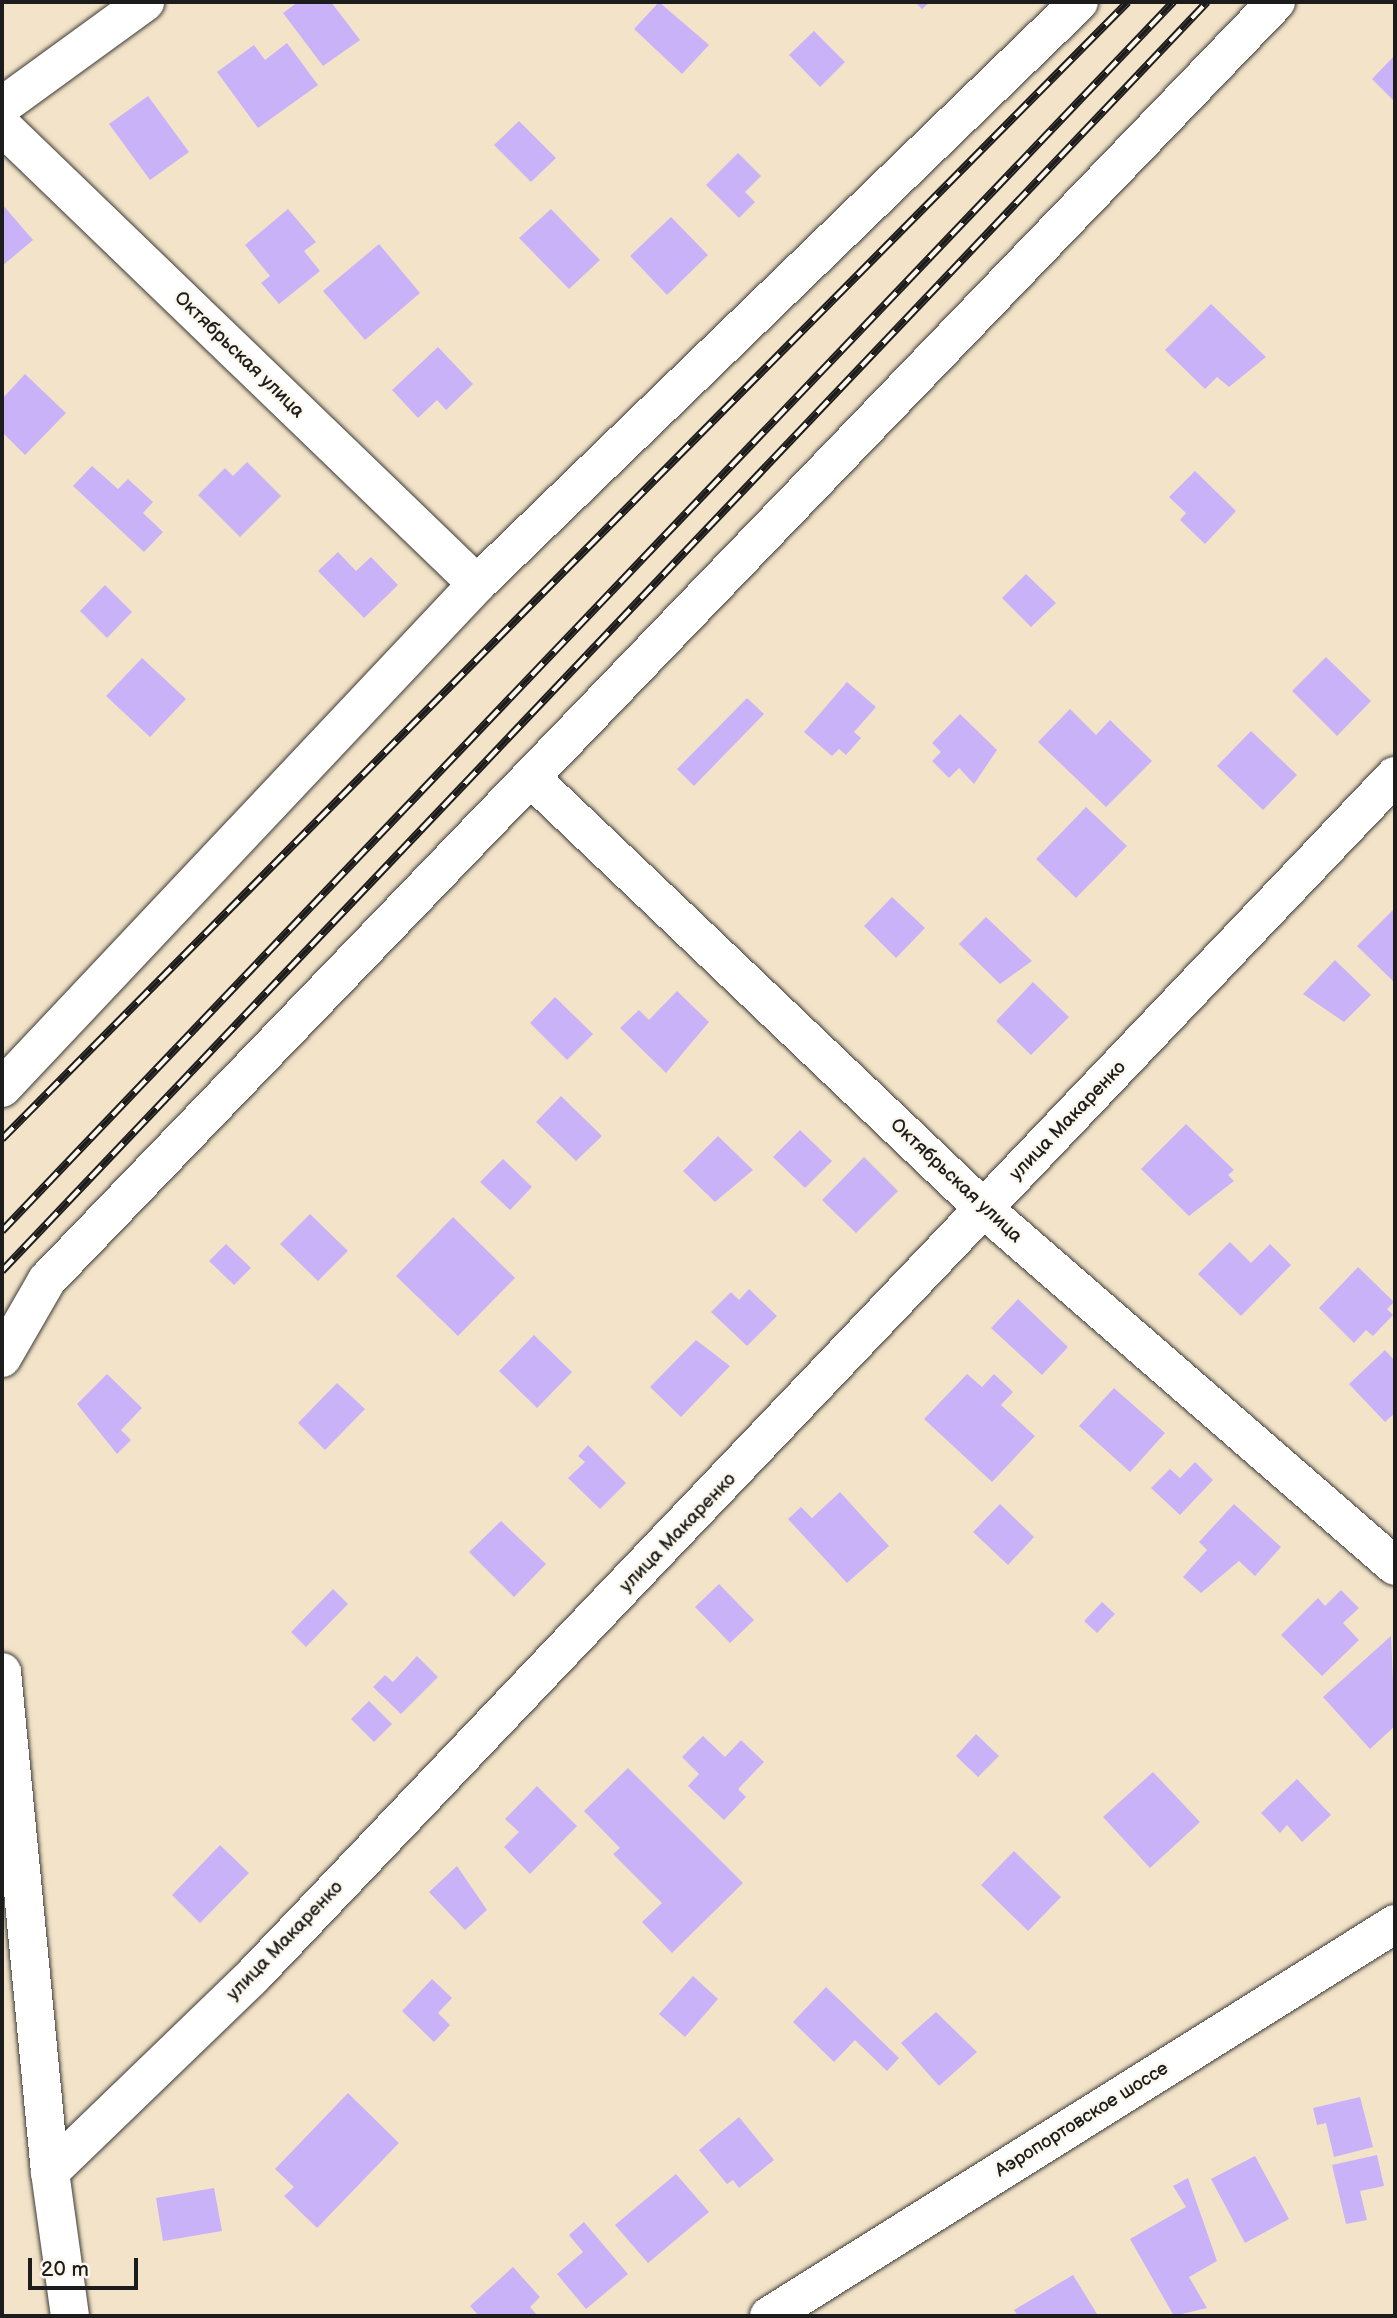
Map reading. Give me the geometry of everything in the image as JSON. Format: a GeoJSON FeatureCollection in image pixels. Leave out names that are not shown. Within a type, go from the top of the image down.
{"type":"FeatureCollection","features":[{"type":"Feature","properties":{"kind":"street"},"geometry":{"type":"LineString","coordinates":[[2,106],[145,2]]}},
{"type":"Feature","properties":{"kind":"street"},"geometry":{"type":"LineString","coordinates":[[2,1088],[477,584],[1079,2]]}},
{"type":"Feature","properties":{"kind":"street"},"geometry":{"type":"LineString","coordinates":[[2,1358],[47,1280],[532,779],[1276,2]]}},
{"type":"Feature","properties":{"kind":"street","name":"Октябрьская улица"},"geometry":{"type":"LineString","coordinates":[[2,126],[477,584]]}},
{"type":"Feature","properties":{"kind":"street","name":"улица Макаренко"},"geometry":{"type":"LineString","coordinates":[[50,2172],[252,1977],[1395,776]]}},
{"type":"Feature","properties":{"kind":"street","name":"Октябрьская улица"},"geometry":{"type":"LineString","coordinates":[[532,779],[984,1209],[1395,1566]]}},
{"type":"Feature","properties":{"kind":"street"},"geometry":{"type":"LineString","coordinates":[[2,1672],[50,2172],[71,2316]]}},
{"type":"Feature","properties":{"kind":"street","name":"Аэропортовское шоссе"},"geometry":{"type":"LineString","coordinates":[[769,2316],[1395,1924]]}},
{"type":"Feature","properties":{"kind":"building"},"geometry":{"type":"Polygon","coordinates":[[[298,2],[331,2],[360,40],[323,66],[283,13],[298,2]]]}},
{"type":"Feature","properties":{"kind":"building"},"geometry":{"type":"Polygon","coordinates":[[[659,2],[709,45],[682,74],[634,29],[659,2]]]}},
{"type":"Feature","properties":{"kind":"building"},"geometry":{"type":"Polygon","coordinates":[[[915,2],[930,2],[922,9],[915,2]]]}},
{"type":"Feature","properties":{"kind":"building"},"geometry":{"type":"Polygon","coordinates":[[[814,31],[845,62],[820,87],[789,55],[814,31]]]}},
{"type":"Feature","properties":{"kind":"building"},"geometry":{"type":"Polygon","coordinates":[[[287,43],[318,85],[258,128],[217,72],[254,45],[265,60],[287,43]]]}},
{"type":"Feature","properties":{"kind":"building"},"geometry":{"type":"Polygon","coordinates":[[[1395,55],[1395,102],[1372,79],[1395,55]]]}},
{"type":"Feature","properties":{"kind":"building"},"geometry":{"type":"Polygon","coordinates":[[[148,96],[189,152],[150,180],[109,124],[148,96]]]}},
{"type":"Feature","properties":{"kind":"building"},"geometry":{"type":"Polygon","coordinates":[[[519,121],[556,158],[531,182],[494,145],[519,121]]]}},
{"type":"Feature","properties":{"kind":"building"},"geometry":{"type":"Polygon","coordinates":[[[738,153],[761,176],[745,192],[755,202],[739,218],[706,185],[738,153]]]}},
{"type":"Feature","properties":{"kind":"building"},"geometry":{"type":"Polygon","coordinates":[[[2,204],[33,240],[2,266],[2,204]]]}},
{"type":"Feature","properties":{"kind":"building"},"geometry":{"type":"Polygon","coordinates":[[[288,209],[316,242],[304,251],[320,271],[279,304],[261,283],[270,276],[245,245],[288,209]]]}},
{"type":"Feature","properties":{"kind":"building"},"geometry":{"type":"Polygon","coordinates":[[[551,209],[600,260],[569,289],[519,238],[551,209]]]}},
{"type":"Feature","properties":{"kind":"building"},"geometry":{"type":"Polygon","coordinates":[[[671,217],[708,255],[667,295],[630,256],[671,217]]]}},
{"type":"Feature","properties":{"kind":"building"},"geometry":{"type":"Polygon","coordinates":[[[379,244],[420,293],[365,340],[323,291],[379,244]]]}},
{"type":"Feature","properties":{"kind":"building"},"geometry":{"type":"Polygon","coordinates":[[[1211,304],[1266,357],[1229,387],[1217,377],[1205,389],[1165,350],[1211,304]]]}},
{"type":"Feature","properties":{"kind":"building"},"geometry":{"type":"Polygon","coordinates":[[[438,347],[473,384],[446,410],[437,400],[418,418],[392,390],[438,347]]]}},
{"type":"Feature","properties":{"kind":"building"},"geometry":{"type":"Polygon","coordinates":[[[25,374],[66,413],[25,455],[2,432],[2,399],[25,374]]]}},
{"type":"Feature","properties":{"kind":"building"},"geometry":{"type":"Polygon","coordinates":[[[247,462],[281,496],[240,537],[198,495],[225,468],[233,476],[247,462]]]}},
{"type":"Feature","properties":{"kind":"building"},"geometry":{"type":"Polygon","coordinates":[[[92,466],[118,489],[128,479],[153,502],[143,513],[163,532],[144,552],[73,486],[92,466]]]}},
{"type":"Feature","properties":{"kind":"building"},"geometry":{"type":"Polygon","coordinates":[[[1195,471],[1236,511],[1205,544],[1180,520],[1186,513],[1169,497],[1195,471]]]}},
{"type":"Feature","properties":{"kind":"building"},"geometry":{"type":"Polygon","coordinates":[[[338,552],[356,571],[371,557],[398,585],[364,618],[318,571],[338,552]]]}},
{"type":"Feature","properties":{"kind":"building"},"geometry":{"type":"Polygon","coordinates":[[[1026,574],[1056,603],[1031,627],[1002,598],[1026,574]]]}},
{"type":"Feature","properties":{"kind":"building"},"geometry":{"type":"Polygon","coordinates":[[[105,585],[132,612],[107,638],[80,611],[105,585]]]}},
{"type":"Feature","properties":{"kind":"building"},"geometry":{"type":"Polygon","coordinates":[[[1326,657],[1371,701],[1337,736],[1292,691],[1326,657]]]}},
{"type":"Feature","properties":{"kind":"building"},"geometry":{"type":"Polygon","coordinates":[[[142,658],[186,699],[150,737],[106,696],[142,658]]]}},
{"type":"Feature","properties":{"kind":"building"},"geometry":{"type":"Polygon","coordinates":[[[847,682],[876,707],[854,732],[861,738],[846,755],[839,749],[832,756],[804,732],[847,682]]]}},
{"type":"Feature","properties":{"kind":"building"},"geometry":{"type":"Polygon","coordinates":[[[747,698],[764,714],[694,786],[677,769],[747,698]]]}},
{"type":"Feature","properties":{"kind":"building"},"geometry":{"type":"Polygon","coordinates":[[[1070,709],[1096,735],[1110,720],[1152,761],[1106,807],[1038,742],[1070,709]]]}},
{"type":"Feature","properties":{"kind":"building"},"geometry":{"type":"Polygon","coordinates":[[[960,714],[997,750],[974,784],[959,768],[949,778],[932,761],[941,752],[932,743],[960,714]]]}},
{"type":"Feature","properties":{"kind":"building"},"geometry":{"type":"Polygon","coordinates":[[[1251,731],[1297,775],[1263,810],[1217,766],[1251,731]]]}},
{"type":"Feature","properties":{"kind":"building"},"geometry":{"type":"Polygon","coordinates":[[[1086,807],[1127,846],[1076,898],[1036,859],[1086,807]]]}},
{"type":"Feature","properties":{"kind":"building"},"geometry":{"type":"Polygon","coordinates":[[[892,897],[925,928],[896,958],[864,926],[892,897]]]}},
{"type":"Feature","properties":{"kind":"building"},"geometry":{"type":"Polygon","coordinates":[[[1395,908],[1395,983],[1357,946],[1395,908]]]}},
{"type":"Feature","properties":{"kind":"building"},"geometry":{"type":"Polygon","coordinates":[[[986,917],[1032,961],[1000,984],[959,944],[986,917]]]}},
{"type":"Feature","properties":{"kind":"building"},"geometry":{"type":"Polygon","coordinates":[[[1335,960],[1371,995],[1344,1022],[1303,994],[1335,960]]]}},
{"type":"Feature","properties":{"kind":"building"},"geometry":{"type":"Polygon","coordinates":[[[1033,982],[1069,1017],[1031,1055],[996,1021],[1033,982]]]}},
{"type":"Feature","properties":{"kind":"building"},"geometry":{"type":"Polygon","coordinates":[[[677,991],[709,1022],[666,1073],[620,1028],[639,1010],[649,1020],[677,991]]]}},
{"type":"Feature","properties":{"kind":"building"},"geometry":{"type":"Polygon","coordinates":[[[555,997],[593,1034],[567,1060],[530,1023],[555,997]]]}},
{"type":"Feature","properties":{"kind":"building"},"geometry":{"type":"Polygon","coordinates":[[[561,1096],[602,1136],[576,1161],[536,1122],[561,1096]]]}},
{"type":"Feature","properties":{"kind":"building"},"geometry":{"type":"Polygon","coordinates":[[[1186,1124],[1234,1170],[1228,1175],[1234,1181],[1189,1216],[1141,1169],[1186,1124]]]}},
{"type":"Feature","properties":{"kind":"building"},"geometry":{"type":"Polygon","coordinates":[[[800,1130],[832,1161],[805,1188],[773,1157],[800,1130]]]}},
{"type":"Feature","properties":{"kind":"building"},"geometry":{"type":"Polygon","coordinates":[[[718,1136],[753,1170],[715,1202],[683,1171],[718,1136]]]}},
{"type":"Feature","properties":{"kind":"building"},"geometry":{"type":"Polygon","coordinates":[[[864,1157],[898,1191],[856,1233],[822,1200],[864,1157]]]}},
{"type":"Feature","properties":{"kind":"building"},"geometry":{"type":"Polygon","coordinates":[[[503,1159],[532,1187],[510,1210],[480,1182],[503,1159]]]}},
{"type":"Feature","properties":{"kind":"building"},"geometry":{"type":"Polygon","coordinates":[[[310,1214],[348,1251],[318,1281],[280,1244],[310,1214]]]}},
{"type":"Feature","properties":{"kind":"building"},"geometry":{"type":"Polygon","coordinates":[[[453,1217],[515,1278],[458,1336],[396,1276],[453,1217]]]}},
{"type":"Feature","properties":{"kind":"building"},"geometry":{"type":"Polygon","coordinates":[[[1230,1242],[1251,1263],[1270,1244],[1291,1265],[1241,1316],[1198,1274],[1230,1242]]]}},
{"type":"Feature","properties":{"kind":"building"},"geometry":{"type":"Polygon","coordinates":[[[226,1244],[251,1268],[234,1285],[209,1261],[226,1244]]]}},
{"type":"Feature","properties":{"kind":"building"},"geometry":{"type":"Polygon","coordinates":[[[1358,1267],[1394,1302],[1387,1309],[1393,1315],[1373,1336],[1366,1330],[1354,1343],[1319,1308],[1358,1267]]]}},
{"type":"Feature","properties":{"kind":"building"},"geometry":{"type":"Polygon","coordinates":[[[749,1289],[777,1316],[747,1346],[711,1312],[731,1292],[739,1300],[749,1289]]]}},
{"type":"Feature","properties":{"kind":"building"},"geometry":{"type":"Polygon","coordinates":[[[1018,1299],[1068,1347],[1042,1375],[991,1328],[1018,1299]]]}},
{"type":"Feature","properties":{"kind":"building"},"geometry":{"type":"Polygon","coordinates":[[[534,1335],[572,1372],[537,1408],[499,1371],[534,1335]]]}},
{"type":"Feature","properties":{"kind":"building"},"geometry":{"type":"Polygon","coordinates":[[[696,1340],[730,1366],[681,1417],[650,1387],[696,1340]]]}},
{"type":"Feature","properties":{"kind":"building"},"geometry":{"type":"Polygon","coordinates":[[[1385,1350],[1395,1361],[1395,1413],[1385,1422],[1349,1384],[1385,1350]]]}},
{"type":"Feature","properties":{"kind":"building"},"geometry":{"type":"Polygon","coordinates":[[[107,1374],[142,1408],[121,1430],[131,1440],[117,1454],[77,1404],[107,1374]]]}},
{"type":"Feature","properties":{"kind":"building"},"geometry":{"type":"Polygon","coordinates":[[[967,1374],[982,1387],[994,1374],[1013,1392],[1001,1405],[1035,1436],[992,1482],[924,1419],[967,1374]]]}},
{"type":"Feature","properties":{"kind":"building"},"geometry":{"type":"Polygon","coordinates":[[[337,1383],[365,1409],[325,1450],[298,1423],[337,1383]]]}},
{"type":"Feature","properties":{"kind":"building"},"geometry":{"type":"Polygon","coordinates":[[[1114,1388],[1165,1433],[1130,1472],[1079,1426],[1114,1388]]]}},
{"type":"Feature","properties":{"kind":"building"},"geometry":{"type":"Polygon","coordinates":[[[588,1445],[626,1483],[600,1509],[568,1478],[585,1462],[578,1456],[588,1445]]]}},
{"type":"Feature","properties":{"kind":"building"},"geometry":{"type":"Polygon","coordinates":[[[1195,1462],[1213,1480],[1180,1515],[1151,1488],[1170,1469],[1180,1478],[1195,1462]]]}},
{"type":"Feature","properties":{"kind":"building"},"geometry":{"type":"Polygon","coordinates":[[[840,1492],[889,1546],[847,1583],[788,1519],[801,1507],[812,1518],[840,1492]]]}},
{"type":"Feature","properties":{"kind":"building"},"geometry":{"type":"Polygon","coordinates":[[[1000,1504],[1034,1537],[1008,1565],[973,1532],[1000,1504]]]}},
{"type":"Feature","properties":{"kind":"building"},"geometry":{"type":"Polygon","coordinates":[[[1234,1504],[1281,1547],[1255,1576],[1239,1561],[1201,1593],[1183,1577],[1207,1550],[1199,1542],[1234,1504]]]}},
{"type":"Feature","properties":{"kind":"building"},"geometry":{"type":"Polygon","coordinates":[[[501,1521],[546,1564],[514,1597],[469,1552],[501,1521]]]}},
{"type":"Feature","properties":{"kind":"building"},"geometry":{"type":"Polygon","coordinates":[[[719,1584],[754,1620],[730,1643],[695,1607],[719,1584]]]}},
{"type":"Feature","properties":{"kind":"building"},"geometry":{"type":"Polygon","coordinates":[[[333,1589],[348,1604],[306,1647],[291,1632],[333,1589]]]}},
{"type":"Feature","properties":{"kind":"building"},"geometry":{"type":"Polygon","coordinates":[[[1341,1590],[1359,1608],[1343,1623],[1359,1640],[1322,1676],[1281,1635],[1318,1598],[1325,1606],[1341,1590]]]}},
{"type":"Feature","properties":{"kind":"building"},"geometry":{"type":"Polygon","coordinates":[[[1102,1602],[1115,1614],[1097,1633],[1084,1621],[1102,1602]]]}},
{"type":"Feature","properties":{"kind":"building"},"geometry":{"type":"Polygon","coordinates":[[[1391,1636],[1395,1726],[1370,1749],[1323,1697],[1391,1636]]]}},
{"type":"Feature","properties":{"kind":"building"},"geometry":{"type":"Polygon","coordinates":[[[417,1656],[438,1677],[401,1714],[373,1687],[385,1675],[393,1682],[417,1656]]]}},
{"type":"Feature","properties":{"kind":"building"},"geometry":{"type":"Polygon","coordinates":[[[369,1701],[392,1724],[374,1742],[351,1719],[369,1701]]]}},
{"type":"Feature","properties":{"kind":"building"},"geometry":{"type":"Polygon","coordinates":[[[976,1734],[999,1756],[978,1777],[956,1756],[976,1734]]]}},
{"type":"Feature","properties":{"kind":"building"},"geometry":{"type":"Polygon","coordinates":[[[703,1736],[725,1757],[741,1740],[764,1762],[738,1789],[746,1797],[724,1820],[688,1786],[699,1774],[682,1757],[703,1736]]]}},
{"type":"Feature","properties":{"kind":"building"},"geometry":{"type":"Polygon","coordinates":[[[628,1768],[743,1883],[672,1953],[642,1922],[662,1903],[613,1854],[620,1848],[584,1811],[628,1768]]]}},
{"type":"Feature","properties":{"kind":"building"},"geometry":{"type":"Polygon","coordinates":[[[1153,1772],[1200,1822],[1150,1868],[1103,1817],[1153,1772]]]}},
{"type":"Feature","properties":{"kind":"building"},"geometry":{"type":"Polygon","coordinates":[[[1297,1779],[1331,1815],[1302,1842],[1287,1825],[1280,1833],[1261,1813],[1297,1779]]]}},
{"type":"Feature","properties":{"kind":"building"},"geometry":{"type":"Polygon","coordinates":[[[537,1786],[577,1826],[530,1874],[504,1847],[519,1832],[505,1819],[537,1786]]]}},
{"type":"Feature","properties":{"kind":"building"},"geometry":{"type":"Polygon","coordinates":[[[220,1845],[249,1873],[200,1923],[172,1895],[220,1845]]]}},
{"type":"Feature","properties":{"kind":"building"},"geometry":{"type":"Polygon","coordinates":[[[1014,1851],[1061,1897],[1028,1931],[981,1885],[1014,1851]]]}},
{"type":"Feature","properties":{"kind":"building"},"geometry":{"type":"Polygon","coordinates":[[[457,1866],[487,1910],[465,1930],[429,1892],[457,1866]]]}},
{"type":"Feature","properties":{"kind":"building"},"geometry":{"type":"Polygon","coordinates":[[[693,1976],[718,1999],[685,2037],[659,2014],[693,1976]]]}},
{"type":"Feature","properties":{"kind":"building"},"geometry":{"type":"Polygon","coordinates":[[[432,1979],[452,1998],[438,2013],[450,2025],[434,2042],[402,2011],[432,1979]]]}},
{"type":"Feature","properties":{"kind":"building"},"geometry":{"type":"Polygon","coordinates":[[[826,1987],[899,2058],[887,2071],[855,2040],[834,2062],[793,2022],[826,1987]]]}},
{"type":"Feature","properties":{"kind":"building"},"geometry":{"type":"Polygon","coordinates":[[[936,2012],[977,2052],[939,2086],[901,2043],[936,2012]]]}},
{"type":"Feature","properties":{"kind":"building"},"geometry":{"type":"Polygon","coordinates":[[[348,2093],[399,2143],[317,2228],[284,2196],[294,2187],[275,2169],[348,2093]]]}},
{"type":"Feature","properties":{"kind":"building"},"geometry":{"type":"Polygon","coordinates":[[[1360,2097],[1373,2147],[1334,2157],[1326,2123],[1317,2125],[1313,2108],[1360,2097]]]}},
{"type":"Feature","properties":{"kind":"building"},"geometry":{"type":"Polygon","coordinates":[[[739,2117],[774,2160],[739,2188],[733,2180],[727,2184],[699,2150],[739,2117]]]}},
{"type":"Feature","properties":{"kind":"building"},"geometry":{"type":"Polygon","coordinates":[[[1377,2155],[1384,2186],[1360,2191],[1367,2220],[1346,2224],[1332,2165],[1377,2155]]]}},
{"type":"Feature","properties":{"kind":"building"},"geometry":{"type":"Polygon","coordinates":[[[1255,2156],[1289,2219],[1245,2243],[1211,2179],[1255,2156]]]}},
{"type":"Feature","properties":{"kind":"building"},"geometry":{"type":"Polygon","coordinates":[[[676,2174],[709,2212],[648,2263],[615,2225],[676,2174]]]}},
{"type":"Feature","properties":{"kind":"building"},"geometry":{"type":"Polygon","coordinates":[[[1188,2178],[1217,2261],[1189,2277],[1207,2308],[1174,2316],[1130,2239],[1186,2207],[1173,2186],[1188,2178]]]}},
{"type":"Feature","properties":{"kind":"building"},"geometry":{"type":"Polygon","coordinates":[[[214,2188],[222,2231],[163,2241],[156,2198],[214,2188]]]}},
{"type":"Feature","properties":{"kind":"building"},"geometry":{"type":"Polygon","coordinates":[[[584,2222],[628,2274],[586,2309],[557,2274],[583,2252],[569,2235],[584,2222]]]}},
{"type":"Feature","properties":{"kind":"building"},"geometry":{"type":"Polygon","coordinates":[[[513,2267],[540,2297],[530,2307],[538,2316],[479,2316],[470,2306],[513,2267]]]}},
{"type":"Feature","properties":{"kind":"building"},"geometry":{"type":"Polygon","coordinates":[[[1073,2275],[1097,2314],[1018,2316],[1014,2310],[1073,2275]]]}},
{"type":"Feature","properties":{"kind":"railway"},"geometry":{"type":"LineString","coordinates":[[2,1139],[1128,2]]}},
{"type":"Feature","properties":{"kind":"railway"},"geometry":{"type":"LineString","coordinates":[[2,1231],[1173,2]]}},
{"type":"Feature","properties":{"kind":"railway"},"geometry":{"type":"LineString","coordinates":[[2,1271],[1207,2]]}}]}
